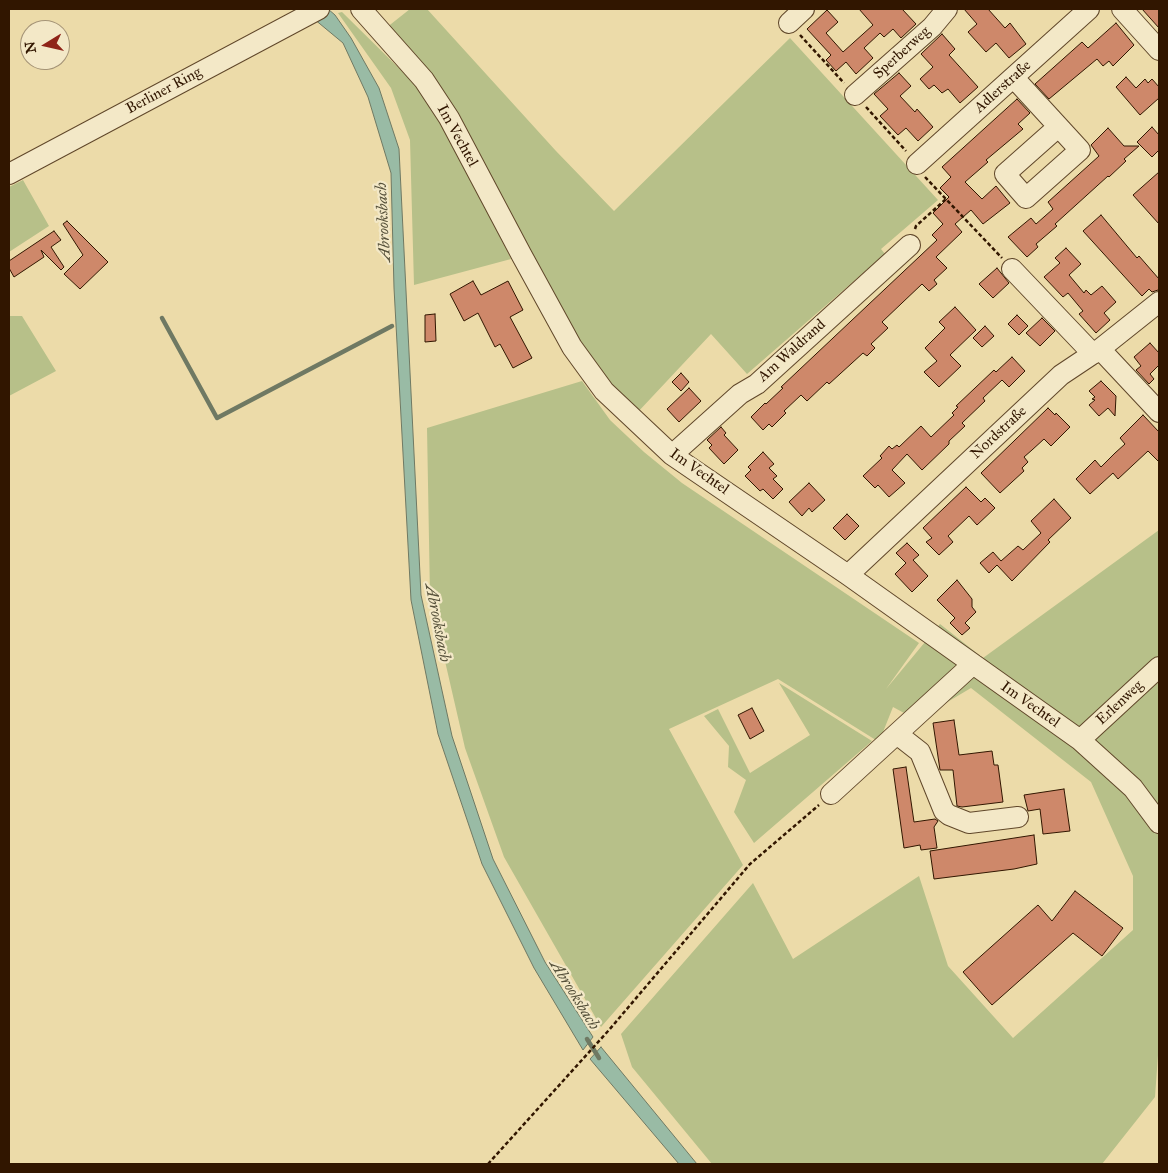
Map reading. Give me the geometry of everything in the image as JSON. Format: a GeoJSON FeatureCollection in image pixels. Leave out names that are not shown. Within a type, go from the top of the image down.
{"type":"FeatureCollection","features":[{"type":"Feature","properties":{"kind":"street","name":"Im Vechtel"},"geometry":{"type":"LineString","coordinates":[[361,9],[424,80],[449,118],[520,254],[572,347],[604,391],[672,455],[848,576],[1080,740],[1133,788],[1159,823]]}},
{"type":"Feature","properties":{"kind":"street","name":"Sperberweg"},"geometry":{"type":"LineString","coordinates":[[855,95],[932,27],[947,9]]}},
{"type":"Feature","properties":{"kind":"street","name":"Adlerstraße"},"geometry":{"type":"LineString","coordinates":[[917,164],[1089,9]]}},
{"type":"Feature","properties":{"kind":"street"},"geometry":{"type":"LineString","coordinates":[[1122,9],[1159,50]]}},
{"type":"Feature","properties":{"kind":"street","name":"Berliner Ring"},"geometry":{"type":"LineString","coordinates":[[9,174],[310,14]]}},
{"type":"Feature","properties":{"kind":"street"},"geometry":{"type":"LineString","coordinates":[[1014,78],[1058,127]]}},
{"type":"Feature","properties":{"kind":"street","name":"Am Waldrand"},"geometry":{"type":"LineString","coordinates":[[672,455],[740,394],[757,384],[910,245]]}},
{"type":"Feature","properties":{"kind":"street"},"geometry":{"type":"LineString","coordinates":[[1012,269],[1159,412]]}},
{"type":"Feature","properties":{"kind":"street","name":"Nordstraße"},"geometry":{"type":"LineString","coordinates":[[848,576],[1061,375],[1097,351],[1159,302]]}},
{"type":"Feature","properties":{"kind":"street"},"geometry":{"type":"LineString","coordinates":[[831,794],[973,664]]}},
{"type":"Feature","properties":{"kind":"street","name":"Erlenweg"},"geometry":{"type":"LineString","coordinates":[[1080,740],[1159,667]]}},
{"type":"Feature","properties":{"kind":"street"},"geometry":{"type":"LineString","coordinates":[[897,734],[920,752],[944,811],[948,815],[969,823],[1018,817]]}},
{"type":"Feature","properties":{"kind":"path"},"geometry":{"type":"LineString","coordinates":[[798,13],[855,95],[917,164],[917,168],[1012,269]]}},
{"type":"Feature","properties":{"kind":"path"},"geometry":{"type":"LineString","coordinates":[[910,245],[916,226],[946,199]]}},
{"type":"Feature","properties":{"kind":"path"},"geometry":{"type":"LineString","coordinates":[[488,1164],[609,1030],[750,864],[831,794]]}},
{"type":"Feature","properties":{"kind":"green space"},"geometry":{"type":"Polygon","coordinates":[[[410,9],[427,9],[556,151],[614,211],[790,38],[938,200],[881,249],[885,254],[747,374],[711,334],[637,413],[595,366],[386,28],[410,9]]]}},
{"type":"Feature","properties":{"kind":"green space"},"geometry":{"type":"Polygon","coordinates":[[[342,12],[416,85],[443,122],[511,259],[414,285],[410,140],[391,88],[338,13],[342,12]]]}},
{"type":"Feature","properties":{"kind":"green space"},"geometry":{"type":"Polygon","coordinates":[[[23,180],[49,226],[9,252],[9,187],[23,180]]]}},
{"type":"Feature","properties":{"kind":"green space"},"geometry":{"type":"Polygon","coordinates":[[[9,316],[22,316],[56,371],[9,396],[9,316]]]}},
{"type":"Feature","properties":{"kind":"green space"},"geometry":{"type":"Polygon","coordinates":[[[582,381],[610,420],[644,452],[682,483],[919,643],[886,689],[940,624],[983,658],[1159,530],[1159,1041],[1155,1097],[1102,1164],[712,1164],[632,1067],[621,1034],[753,883],[793,959],[919,876],[948,966],[1013,1038],[1133,930],[1133,876],[1091,782],[971,688],[917,720],[893,707],[879,742],[778,679],[669,729],[743,865],[601,1027],[504,857],[465,748],[430,596],[427,428],[582,381]]]}},
{"type":"Feature","properties":{"kind":"green space"},"geometry":{"type":"Polygon","coordinates":[[[779,683],[872,741],[754,843],[734,812],[746,780],[728,767],[729,746],[704,716],[718,709],[750,773],[810,735],[779,683]]]}},
{"type":"Feature","properties":{"kind":"shaded area"},"geometry":{"type":"Polygon","coordinates":[[[302,9],[328,9],[335,15],[351,38],[379,88],[399,149],[421,595],[452,736],[493,859],[545,962],[593,1037],[583,1050],[534,968],[482,864],[438,734],[411,600],[394,288],[391,173],[368,97],[343,43],[302,9]]]}},
{"type":"Feature","properties":{"kind":"shaded area"},"geometry":{"type":"Polygon","coordinates":[[[601,1047],[697,1164],[679,1164],[590,1059],[601,1047]]]}},
{"type":"Feature","properties":{"kind":"building"},"geometry":{"type":"Polygon","coordinates":[[[859,9],[902,9],[916,24],[901,38],[893,29],[884,37],[880,33],[864,48],[873,58],[856,74],[846,62],[836,71],[826,60],[831,55],[807,29],[827,10],[838,22],[826,33],[843,52],[873,25],[859,9]]]}},
{"type":"Feature","properties":{"kind":"building"},"geometry":{"type":"Polygon","coordinates":[[[964,9],[988,9],[1005,28],[1010,23],[1026,44],[1009,58],[996,43],[986,52],[968,32],[977,24],[964,9]]]}},
{"type":"Feature","properties":{"kind":"building"},"geometry":{"type":"Polygon","coordinates":[[[1142,9],[1159,9],[1159,28],[1142,9]]]}},
{"type":"Feature","properties":{"kind":"building"},"geometry":{"type":"Polygon","coordinates":[[[1116,23],[1134,45],[1113,66],[1109,61],[1103,66],[1097,59],[1049,99],[1035,84],[1082,42],[1088,48],[1116,23]]]}},
{"type":"Feature","properties":{"kind":"building"},"geometry":{"type":"Polygon","coordinates":[[[942,34],[955,49],[949,55],[978,87],[960,103],[948,89],[942,93],[934,85],[929,89],[920,79],[933,67],[921,54],[942,34]]]}},
{"type":"Feature","properties":{"kind":"building"},"geometry":{"type":"Polygon","coordinates":[[[899,73],[911,86],[900,96],[915,112],[917,109],[933,127],[918,141],[906,128],[898,135],[880,116],[888,109],[874,94],[899,73]]]}},
{"type":"Feature","properties":{"kind":"building"},"geometry":{"type":"Polygon","coordinates":[[[1126,77],[1136,88],[1145,79],[1148,83],[1152,79],[1159,87],[1159,98],[1140,115],[1116,87],[1126,77]]]}},
{"type":"Feature","properties":{"kind":"building"},"geometry":{"type":"Polygon","coordinates":[[[1017,99],[1030,113],[1018,124],[1023,129],[986,160],[988,162],[965,182],[982,199],[996,186],[1010,203],[983,224],[971,210],[955,224],[962,232],[936,257],[947,268],[934,280],[937,284],[929,291],[922,284],[882,322],[888,328],[871,344],[875,348],[867,356],[863,353],[807,401],[801,395],[784,411],[786,413],[772,427],[769,424],[763,430],[751,417],[937,240],[932,235],[943,224],[933,213],[949,197],[940,188],[951,177],[942,167],[1017,99]]]}},
{"type":"Feature","properties":{"kind":"building"},"geometry":{"type":"Polygon","coordinates":[[[1152,127],[1159,135],[1159,150],[1152,157],[1137,142],[1152,127]]]}},
{"type":"Feature","properties":{"kind":"building"},"geometry":{"type":"Polygon","coordinates":[[[1108,128],[1124,146],[1139,146],[1124,159],[1126,161],[1109,177],[1055,224],[1057,226],[1036,244],[1038,247],[1027,257],[1008,237],[1031,218],[1036,224],[1053,209],[1048,202],[1099,156],[1091,145],[1108,128]]]}},
{"type":"Feature","properties":{"kind":"building"},"geometry":{"type":"Polygon","coordinates":[[[1159,172],[1159,224],[1133,195],[1159,172]]]}},
{"type":"Feature","properties":{"kind":"building"},"geometry":{"type":"Polygon","coordinates":[[[1101,215],[1137,258],[1139,256],[1159,279],[1158,290],[1152,292],[1149,289],[1142,296],[1083,231],[1101,215]]]}},
{"type":"Feature","properties":{"kind":"building"},"geometry":{"type":"Polygon","coordinates":[[[67,221],[108,262],[80,289],[64,274],[83,255],[63,224],[67,221]]]}},
{"type":"Feature","properties":{"kind":"building"},"geometry":{"type":"Polygon","coordinates":[[[54,231],[61,240],[51,247],[64,267],[61,270],[41,250],[44,257],[14,277],[9,268],[9,261],[54,231]]]}},
{"type":"Feature","properties":{"kind":"building"},"geometry":{"type":"Polygon","coordinates":[[[1066,248],[1081,264],[1069,275],[1084,293],[1086,290],[1091,295],[1102,286],[1116,302],[1104,313],[1110,320],[1096,333],[1079,314],[1083,311],[1068,293],[1063,297],[1044,277],[1060,263],[1055,258],[1066,248]]]}},
{"type":"Feature","properties":{"kind":"building"},"geometry":{"type":"Polygon","coordinates":[[[997,268],[1009,283],[993,298],[979,284],[997,268]]]}},
{"type":"Feature","properties":{"kind":"building"},"geometry":{"type":"Polygon","coordinates":[[[473,281],[481,295],[508,281],[523,310],[510,317],[532,358],[513,368],[500,344],[495,347],[478,313],[464,321],[450,294],[473,281]]]}},
{"type":"Feature","properties":{"kind":"building"},"geometry":{"type":"Polygon","coordinates":[[[955,307],[976,330],[950,355],[961,366],[939,387],[924,372],[937,361],[925,348],[945,328],[939,322],[955,307]]]}},
{"type":"Feature","properties":{"kind":"building"},"geometry":{"type":"Polygon","coordinates":[[[435,314],[436,341],[425,342],[425,315],[435,314]]]}},
{"type":"Feature","properties":{"kind":"building"},"geometry":{"type":"Polygon","coordinates":[[[1017,315],[1028,326],[1019,335],[1008,324],[1017,315]]]}},
{"type":"Feature","properties":{"kind":"building"},"geometry":{"type":"Polygon","coordinates":[[[1042,318],[1055,331],[1040,346],[1026,333],[1042,318]]]}},
{"type":"Feature","properties":{"kind":"building"},"geometry":{"type":"Polygon","coordinates":[[[985,326],[994,336],[982,347],[973,338],[985,326]]]}},
{"type":"Feature","properties":{"kind":"building"},"geometry":{"type":"Polygon","coordinates":[[[1150,343],[1159,353],[1159,365],[1150,374],[1154,379],[1149,384],[1136,370],[1141,366],[1134,357],[1150,343]]]}},
{"type":"Feature","properties":{"kind":"building"},"geometry":{"type":"Polygon","coordinates":[[[1012,357],[1025,371],[1009,387],[1002,380],[983,398],[985,401],[962,423],[965,426],[922,470],[907,454],[892,470],[905,483],[889,497],[878,485],[875,488],[863,476],[882,458],[880,456],[889,446],[892,449],[897,445],[899,447],[921,426],[931,437],[954,415],[952,413],[958,407],[956,406],[994,370],[996,372],[1012,357]]]}},
{"type":"Feature","properties":{"kind":"building"},"geometry":{"type":"Polygon","coordinates":[[[681,373],[689,382],[681,391],[672,382],[681,373]]]}},
{"type":"Feature","properties":{"kind":"building"},"geometry":{"type":"Polygon","coordinates":[[[1101,381],[1116,396],[1115,416],[1108,408],[1099,416],[1089,405],[1095,400],[1092,399],[1095,397],[1089,391],[1101,381]]]}},
{"type":"Feature","properties":{"kind":"building"},"geometry":{"type":"Polygon","coordinates":[[[689,388],[701,401],[679,422],[667,409],[689,388]]]}},
{"type":"Feature","properties":{"kind":"building"},"geometry":{"type":"Polygon","coordinates":[[[1048,408],[1070,427],[1051,446],[1044,439],[1024,457],[1028,462],[1022,468],[1024,471],[1000,493],[981,473],[1048,408]]]}},
{"type":"Feature","properties":{"kind":"building"},"geometry":{"type":"Polygon","coordinates":[[[1143,415],[1159,432],[1159,462],[1148,451],[1118,479],[1113,473],[1090,494],[1076,479],[1095,460],[1101,467],[1125,444],[1120,438],[1143,415]]]}},
{"type":"Feature","properties":{"kind":"building"},"geometry":{"type":"Polygon","coordinates":[[[721,427],[726,433],[724,435],[738,450],[724,464],[709,448],[712,445],[707,440],[721,427]]]}},
{"type":"Feature","properties":{"kind":"building"},"geometry":{"type":"Polygon","coordinates":[[[763,452],[774,464],[769,468],[777,476],[773,479],[783,489],[773,499],[763,489],[760,491],[745,476],[751,470],[748,467],[763,452]]]}},
{"type":"Feature","properties":{"kind":"building"},"geometry":{"type":"Polygon","coordinates":[[[809,483],[825,500],[812,512],[809,508],[802,516],[789,502],[809,483]]]}},
{"type":"Feature","properties":{"kind":"building"},"geometry":{"type":"Polygon","coordinates":[[[966,487],[981,502],[985,498],[995,508],[977,525],[969,516],[948,536],[953,542],[939,555],[926,542],[932,538],[923,528],[966,487]]]}},
{"type":"Feature","properties":{"kind":"building"},"geometry":{"type":"Polygon","coordinates":[[[1054,499],[1071,518],[1048,540],[1050,542],[1012,581],[997,565],[989,573],[980,563],[993,552],[1001,561],[1018,546],[1023,550],[1041,533],[1031,521],[1054,499]]]}},
{"type":"Feature","properties":{"kind":"building"},"geometry":{"type":"Polygon","coordinates":[[[847,514],[859,526],[845,540],[833,528],[847,514]]]}},
{"type":"Feature","properties":{"kind":"building"},"geometry":{"type":"Polygon","coordinates":[[[907,543],[919,555],[913,560],[928,576],[912,592],[895,574],[906,563],[896,553],[907,543]]]}},
{"type":"Feature","properties":{"kind":"building"},"geometry":{"type":"Polygon","coordinates":[[[957,580],[972,599],[972,607],[976,612],[965,623],[970,628],[962,635],[950,623],[955,618],[937,600],[957,580]]]}},
{"type":"Feature","properties":{"kind":"building"},"geometry":{"type":"Polygon","coordinates":[[[752,708],[764,731],[750,739],[738,715],[752,708]]]}},
{"type":"Feature","properties":{"kind":"building"},"geometry":{"type":"Polygon","coordinates":[[[954,720],[959,755],[992,751],[994,765],[998,765],[1003,802],[957,806],[953,770],[940,770],[933,723],[954,720]]]}},
{"type":"Feature","properties":{"kind":"building"},"geometry":{"type":"Polygon","coordinates":[[[906,767],[914,822],[935,819],[938,821],[934,827],[937,848],[921,850],[920,845],[904,848],[893,769],[906,767]]]}},
{"type":"Feature","properties":{"kind":"building"},"geometry":{"type":"Polygon","coordinates":[[[1064,789],[1070,831],[1043,834],[1040,809],[1028,811],[1024,795],[1064,789]]]}},
{"type":"Feature","properties":{"kind":"building"},"geometry":{"type":"Polygon","coordinates":[[[1034,835],[1037,864],[1014,869],[934,879],[930,851],[1034,835]]]}},
{"type":"Feature","properties":{"kind":"building"},"geometry":{"type":"Polygon","coordinates":[[[1075,891],[1123,928],[1102,956],[1073,933],[992,1005],[963,972],[1038,905],[1052,921],[1075,891]]]}},
{"type":"Feature","properties":{"kind":"waterway"},"geometry":{"type":"LineString","coordinates":[[162,318],[217,418],[392,326]]}},
{"type":"Feature","properties":{"kind":"waterway","name":"Abrooksbach"},"geometry":{"type":"LineString","coordinates":[[587,1039],[599,1058]]}}]}
